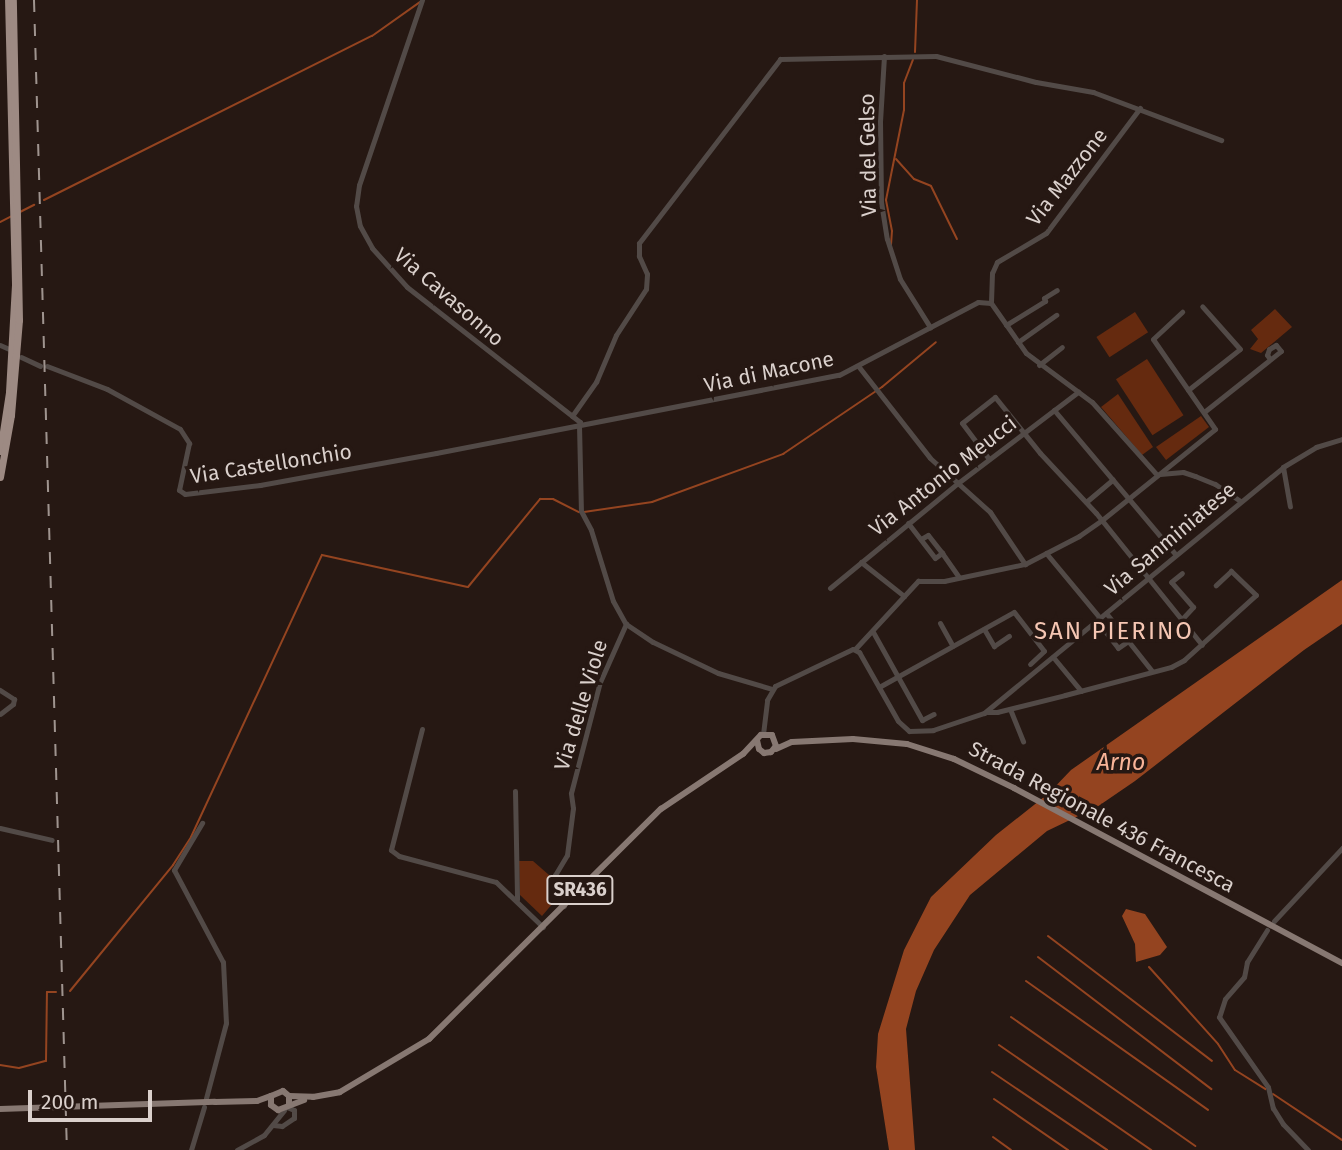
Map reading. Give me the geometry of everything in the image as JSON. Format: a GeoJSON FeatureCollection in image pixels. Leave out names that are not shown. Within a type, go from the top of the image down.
{"type":"FeatureCollection","features":[{"type":"Feature","properties":{"kind":"highway"},"geometry":{"type":"LineString","coordinates":[[0,477],[18,352],[11,0]]}},
{"type":"Feature","properties":{"kind":"highway"},"geometry":{"type":"LineString","coordinates":[[0,451],[13,348],[17,249]]}},
{"type":"Feature","properties":{"kind":"main road","name":"Strada Regionale 436 Francesca"},"geometry":{"type":"LineString","coordinates":[[250,1101],[272,1106],[340,1092],[429,1039],[661,809],[743,754],[763,734],[793,742],[875,740],[911,745],[975,767],[1342,963]]}},
{"type":"Feature","properties":{"kind":"main road"},"geometry":{"type":"LineString","coordinates":[[773,736],[775,749]]}},
{"type":"Feature","properties":{"kind":"main road"},"geometry":{"type":"LineString","coordinates":[[757,740],[762,752]]}},
{"type":"Feature","properties":{"kind":"main road","name":"Strada Regionale 436 Francesca"},"geometry":{"type":"LineString","coordinates":[[743,754],[775,749],[793,742]]}},
{"type":"Feature","properties":{"kind":"main road","name":"Strada Regionale 436 Francesca"},"geometry":{"type":"LineString","coordinates":[[0,1109],[250,1101],[271,1096],[280,1090],[287,1104]]}},
{"type":"Feature","properties":{"kind":"main road"},"geometry":{"type":"LineString","coordinates":[[271,1096],[272,1106]]}},
{"type":"Feature","properties":{"kind":"street","name":"Via Cavasonno"},"geometry":{"type":"LineString","coordinates":[[422,3],[359,185],[356,206],[360,226],[372,248],[407,287],[580,422],[579,425]]}},
{"type":"Feature","properties":{"kind":"street","name":"Via del Gelso"},"geometry":{"type":"LineString","coordinates":[[884,56],[880,121],[881,202],[887,239],[900,279],[930,327]]}},
{"type":"Feature","properties":{"kind":"street"},"geometry":{"type":"LineString","coordinates":[[572,416],[596,382],[616,335],[646,289],[647,274],[639,256],[639,243],[772,68],[785,57],[936,56],[1036,82],[1076,87],[1140,108],[1221,140]]}},
{"type":"Feature","properties":{"kind":"street","name":"Via Mazzone"},"geometry":{"type":"LineString","coordinates":[[991,303],[992,273],[997,262],[1046,233],[1140,108]]}},
{"type":"Feature","properties":{"kind":"street"},"geometry":{"type":"LineString","coordinates":[[1006,325],[1045,302],[1044,298],[1057,290]]}},
{"type":"Feature","properties":{"kind":"street","name":"Via di Macone"},"geometry":{"type":"LineString","coordinates":[[579,425],[809,381],[859,367],[978,302],[991,303]]}},
{"type":"Feature","properties":{"kind":"street"},"geometry":{"type":"LineString","coordinates":[[991,303],[1018,342],[1039,365],[1097,407],[1157,475]]}},
{"type":"Feature","properties":{"kind":"street"},"geometry":{"type":"LineString","coordinates":[[1188,390],[1240,349],[1202,306]]}},
{"type":"Feature","properties":{"kind":"street"},"geometry":{"type":"LineString","coordinates":[[763,734],[767,700],[778,684],[855,649],[918,581],[938,582],[1025,564],[1079,536],[1102,520],[1215,429],[1153,339],[1182,312]]}},
{"type":"Feature","properties":{"kind":"street"},"geometry":{"type":"LineString","coordinates":[[1018,342],[1056,316]]}},
{"type":"Feature","properties":{"kind":"street"},"geometry":{"type":"LineString","coordinates":[[0,345],[9,349]]}},
{"type":"Feature","properties":{"kind":"street"},"geometry":{"type":"LineString","coordinates":[[1039,365],[1062,347]]}},
{"type":"Feature","properties":{"kind":"street","name":"Via Castellonchio"},"geometry":{"type":"LineString","coordinates":[[21,358],[107,389],[180,429],[189,443],[179,490],[185,494],[260,485],[579,425]]}},
{"type":"Feature","properties":{"kind":"street"},"geometry":{"type":"LineString","coordinates":[[1204,412],[1270,359]]}},
{"type":"Feature","properties":{"kind":"street"},"geometry":{"type":"LineString","coordinates":[[859,367],[930,458],[990,512],[1025,564]]}},
{"type":"Feature","properties":{"kind":"street","name":"Via Antonio Meucci"},"geometry":{"type":"LineString","coordinates":[[830,589],[958,483],[1078,392]]}},
{"type":"Feature","properties":{"kind":"street"},"geometry":{"type":"LineString","coordinates":[[989,459],[962,422],[995,397],[1102,520],[1202,645]]}},
{"type":"Feature","properties":{"kind":"street"},"geometry":{"type":"LineString","coordinates":[[1054,410],[1176,555]]}},
{"type":"Feature","properties":{"kind":"street","name":"Via delle Viole"},"geometry":{"type":"LineString","coordinates":[[579,425],[582,512],[613,601],[626,624],[653,642],[718,673],[772,690]]}},
{"type":"Feature","properties":{"kind":"street","name":"Via Sanminiatese"},"geometry":{"type":"LineString","coordinates":[[878,687],[898,721],[905,729],[916,732],[962,722],[987,712],[1283,467],[1316,447],[1342,439]]}},
{"type":"Feature","properties":{"kind":"street"},"geometry":{"type":"LineString","coordinates":[[1174,460],[1183,472]]}},
{"type":"Feature","properties":{"kind":"street"},"geometry":{"type":"LineString","coordinates":[[1283,467],[1290,506]]}},
{"type":"Feature","properties":{"kind":"street"},"geometry":{"type":"LineString","coordinates":[[1157,475],[1183,472],[1215,484],[1240,502]]}},
{"type":"Feature","properties":{"kind":"street"},"geometry":{"type":"LineString","coordinates":[[1086,502],[1113,480]]}},
{"type":"Feature","properties":{"kind":"street"},"geometry":{"type":"LineString","coordinates":[[908,523],[921,539],[928,535],[959,577]]}},
{"type":"Feature","properties":{"kind":"street"},"geometry":{"type":"LineString","coordinates":[[1046,553],[1118,648],[1128,641]]}},
{"type":"Feature","properties":{"kind":"street"},"geometry":{"type":"LineString","coordinates":[[861,562],[904,596]]}},
{"type":"Feature","properties":{"kind":"street"},"geometry":{"type":"LineString","coordinates":[[987,712],[1081,691],[1184,660],[1256,595],[1231,571],[1216,585]]}},
{"type":"Feature","properties":{"kind":"street"},"geometry":{"type":"LineString","coordinates":[[1181,620],[1193,607],[1171,582],[1182,573]]}},
{"type":"Feature","properties":{"kind":"street"},"geometry":{"type":"LineString","coordinates":[[855,649],[878,687],[984,629],[1013,610],[1044,651],[1030,664]]}},
{"type":"Feature","properties":{"kind":"street"},"geometry":{"type":"LineString","coordinates":[[1106,613],[1152,671]]}},
{"type":"Feature","properties":{"kind":"street"},"geometry":{"type":"LineString","coordinates":[[940,623],[953,646]]}},
{"type":"Feature","properties":{"kind":"street","name":"Via delle Viole"},"geometry":{"type":"LineString","coordinates":[[564,906],[560,902],[570,891],[555,875],[567,855],[573,808],[570,793],[600,682],[626,624]]}},
{"type":"Feature","properties":{"kind":"street"},"geometry":{"type":"LineString","coordinates":[[984,629],[994,646],[1009,636]]}},
{"type":"Feature","properties":{"kind":"street"},"geometry":{"type":"LineString","coordinates":[[873,632],[922,720],[934,714]]}},
{"type":"Feature","properties":{"kind":"street"},"geometry":{"type":"LineString","coordinates":[[1053,657],[1081,691]]}},
{"type":"Feature","properties":{"kind":"street"},"geometry":{"type":"LineString","coordinates":[[0,690],[14,699],[13,704],[0,714]]}},
{"type":"Feature","properties":{"kind":"street"},"geometry":{"type":"LineString","coordinates":[[1010,709],[1023,741]]}},
{"type":"Feature","properties":{"kind":"street"},"geometry":{"type":"LineString","coordinates":[[766,717],[773,736]]}},
{"type":"Feature","properties":{"kind":"street"},"geometry":{"type":"LineString","coordinates":[[422,729],[391,850],[399,856],[496,882],[517,899],[543,927]]}},
{"type":"Feature","properties":{"kind":"street"},"geometry":{"type":"LineString","coordinates":[[515,791],[517,899]]}},
{"type":"Feature","properties":{"kind":"street"},"geometry":{"type":"LineString","coordinates":[[202,823],[171,869],[223,962],[226,1023],[206,1098]]}},
{"type":"Feature","properties":{"kind":"street"},"geometry":{"type":"LineString","coordinates":[[0,828],[52,840]]}},
{"type":"Feature","properties":{"kind":"street"},"geometry":{"type":"LineString","coordinates":[[1275,921],[1342,848]]}},
{"type":"Feature","properties":{"kind":"street"},"geometry":{"type":"LineString","coordinates":[[1267,930],[1247,962],[1244,977],[1225,999],[1219,1017],[1270,1093],[1283,1124],[1308,1150]]}},
{"type":"Feature","properties":{"kind":"street"},"geometry":{"type":"LineString","coordinates":[[237,1150],[264,1135],[287,1104],[295,1110],[294,1118],[282,1126],[274,1124]]}},
{"type":"Feature","properties":{"kind":"street"},"geometry":{"type":"LineString","coordinates":[[272,1106],[274,1124]]}},
{"type":"Feature","properties":{"kind":"street"},"geometry":{"type":"LineString","coordinates":[[191,1150],[204,1107]]}},
{"type":"Feature","properties":{"kind":"shaded area"},"geometry":{"type":"Polygon","coordinates":[[[1275,309],[1292,327],[1261,353],[1250,349],[1258,339],[1251,330],[1275,309]]]}},
{"type":"Feature","properties":{"kind":"shaded area"},"geometry":{"type":"Polygon","coordinates":[[[1135,312],[1148,332],[1109,357],[1096,337],[1135,312]]]}},
{"type":"Feature","properties":{"kind":"shaded area"},"geometry":{"type":"Polygon","coordinates":[[[1147,359],[1183,415],[1152,435],[1116,379],[1147,359]]]}},
{"type":"Feature","properties":{"kind":"shaded area"},"geometry":{"type":"Polygon","coordinates":[[[1118,394],[1153,447],[1142,455],[1101,407],[1118,394]]]}},
{"type":"Feature","properties":{"kind":"shaded area"},"geometry":{"type":"Polygon","coordinates":[[[1201,416],[1209,427],[1166,460],[1156,447],[1201,416]]]}},
{"type":"Feature","properties":{"kind":"shaded area"},"geometry":{"type":"Polygon","coordinates":[[[519,861],[533,861],[565,889],[542,916],[520,895],[519,861]]]}},
{"type":"Feature","properties":{"kind":"water","name":"Arno"},"geometry":{"type":"Polygon","coordinates":[[[1342,580],[1342,624],[1304,650],[1135,781],[1097,807],[1047,831],[970,895],[934,950],[916,991],[906,1029],[915,1150],[889,1150],[876,1067],[878,1034],[904,950],[931,897],[996,835],[1049,793],[1071,770],[1342,580]]]}},
{"type":"Feature","properties":{"kind":"water"},"geometry":{"type":"Polygon","coordinates":[[[1126,909],[1145,914],[1167,947],[1160,955],[1136,962],[1135,944],[1122,916],[1126,909]]]}},
{"type":"Feature","properties":{"kind":"waterway"},"geometry":{"type":"LineString","coordinates":[[915,52],[917,0]]}},
{"type":"Feature","properties":{"kind":"waterway"},"geometry":{"type":"LineString","coordinates":[[44,200],[372,36],[420,2]]}},
{"type":"Feature","properties":{"kind":"waterway"},"geometry":{"type":"LineString","coordinates":[[891,245],[892,231],[886,200],[904,110],[904,83],[913,60]]}},
{"type":"Feature","properties":{"kind":"waterway"},"geometry":{"type":"LineString","coordinates":[[896,159],[914,179],[931,186],[957,239]]}},
{"type":"Feature","properties":{"kind":"waterway"},"geometry":{"type":"LineString","coordinates":[[20,212],[34,205]]}},
{"type":"Feature","properties":{"kind":"waterway"},"geometry":{"type":"LineString","coordinates":[[0,222],[12,216]]}},
{"type":"Feature","properties":{"kind":"waterway"},"geometry":{"type":"LineString","coordinates":[[584,512],[652,502],[783,454],[882,387],[936,342]]}},
{"type":"Feature","properties":{"kind":"waterway"},"geometry":{"type":"LineString","coordinates":[[70,991],[173,865],[191,837],[322,555],[468,587],[540,499],[553,499],[579,512]]}},
{"type":"Feature","properties":{"kind":"waterway"},"geometry":{"type":"LineString","coordinates":[[1048,936],[1212,1061]]}},
{"type":"Feature","properties":{"kind":"waterway"},"geometry":{"type":"LineString","coordinates":[[1038,957],[1211,1089]]}},
{"type":"Feature","properties":{"kind":"waterway"},"geometry":{"type":"LineString","coordinates":[[1149,967],[1218,1044],[1235,1070],[1265,1089]]}},
{"type":"Feature","properties":{"kind":"waterway"},"geometry":{"type":"LineString","coordinates":[[1026,981],[1208,1110]]}},
{"type":"Feature","properties":{"kind":"waterway"},"geometry":{"type":"LineString","coordinates":[[0,1065],[19,1068],[46,1061],[47,992],[56,992]]}},
{"type":"Feature","properties":{"kind":"waterway"},"geometry":{"type":"LineString","coordinates":[[1011,1017],[1195,1146]]}},
{"type":"Feature","properties":{"kind":"waterway"},"geometry":{"type":"LineString","coordinates":[[999,1045],[1151,1150]]}},
{"type":"Feature","properties":{"kind":"waterway"},"geometry":{"type":"LineString","coordinates":[[992,1072],[1107,1150]]}},
{"type":"Feature","properties":{"kind":"waterway"},"geometry":{"type":"LineString","coordinates":[[1273,1094],[1342,1140]]}},
{"type":"Feature","properties":{"kind":"waterway"},"geometry":{"type":"LineString","coordinates":[[994,1099],[1068,1150]]}},
{"type":"Feature","properties":{"kind":"waterway"},"geometry":{"type":"LineString","coordinates":[[993,1137],[1011,1150]]}},
{"type":"Feature","properties":{"kind":"railway"},"geometry":{"type":"LineString","coordinates":[[34,0],[67,1150]]}},
{"type":"Feature","properties":{"kind":"district","name":"SAN PIERINO"},"geometry":{"type":"Point","coordinates":[1114,632]}}]}
